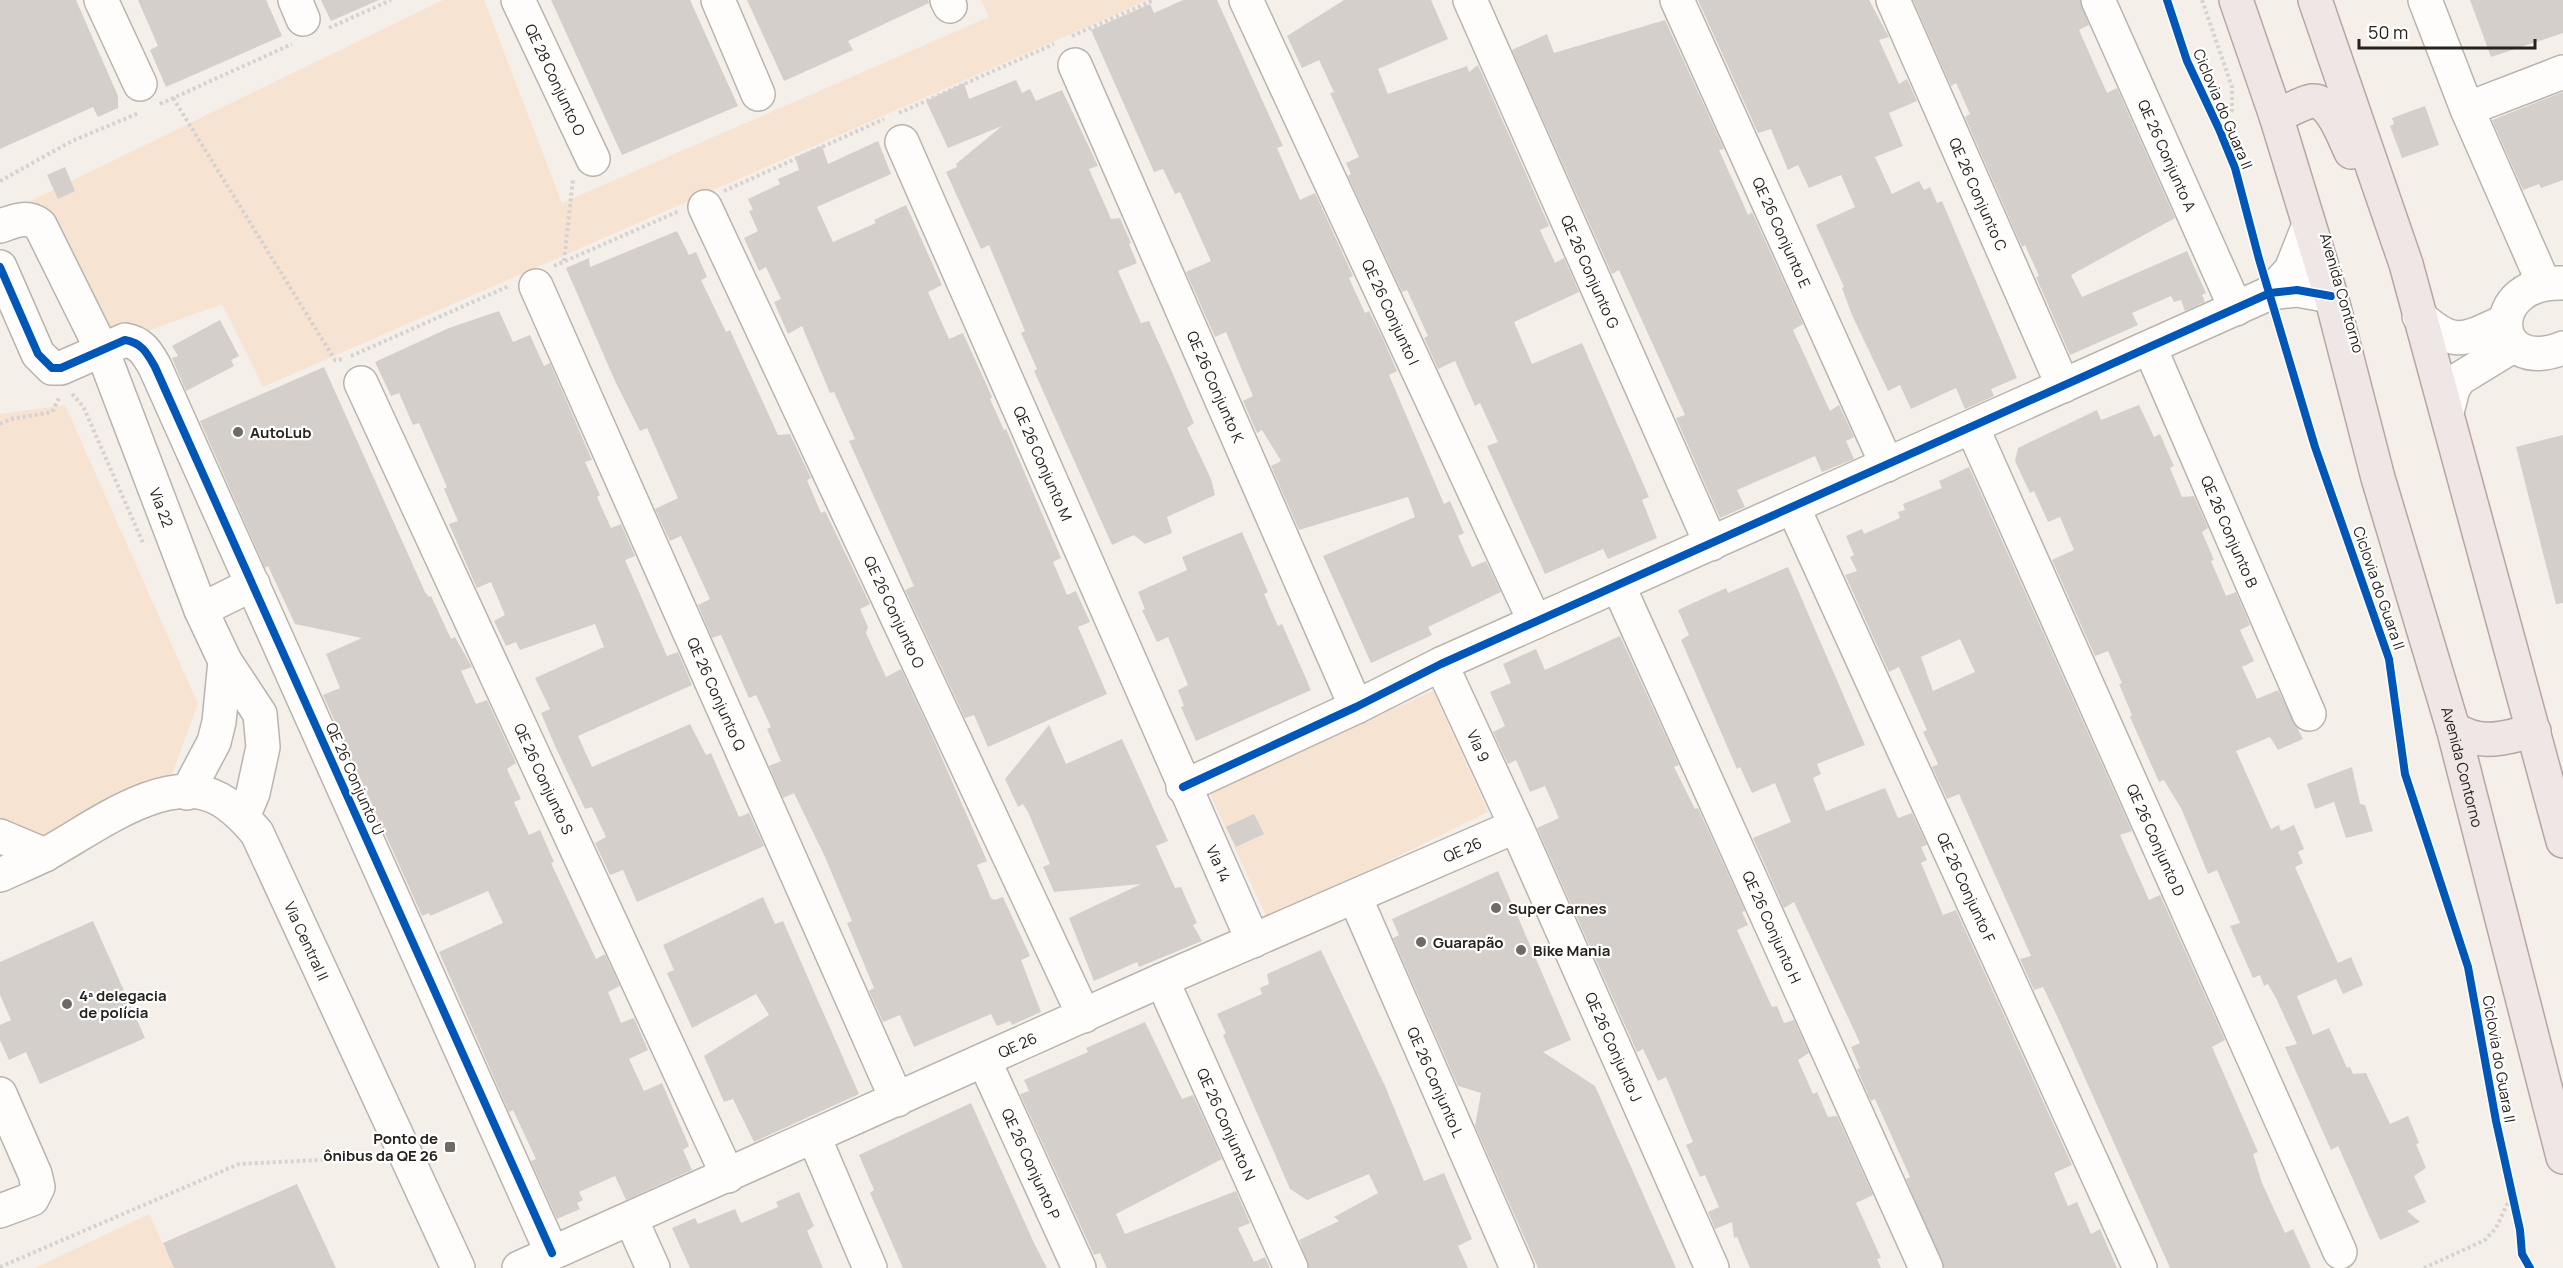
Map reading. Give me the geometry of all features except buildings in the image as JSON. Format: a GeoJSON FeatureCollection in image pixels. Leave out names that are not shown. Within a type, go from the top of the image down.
{"type":"FeatureCollection","features":[{"type":"Feature","properties":{"kind":"main road","name":"Avenida Contorno"},"geometry":{"type":"LineString","coordinates":[[2236,0],[2276,116],[2308,227],[2331,296],[2378,478],[2452,728],[2563,1157]]}},
{"type":"Feature","properties":{"kind":"main road"},"geometry":{"type":"LineString","coordinates":[[2315,0],[2406,264],[2563,841]]}},
{"type":"Feature","properties":{"kind":"main road"},"geometry":{"type":"LineString","coordinates":[[2276,116],[2313,101],[2322,104],[2334,116],[2354,159],[2377,178]]}},
{"type":"Feature","properties":{"kind":"main road"},"geometry":{"type":"LineString","coordinates":[[2452,728],[2466,737],[2484,740],[2534,731]]}},
{"type":"Feature","properties":{"kind":"street"},"geometry":{"type":"LineString","coordinates":[[101,0],[145,101]]}},
{"type":"Feature","properties":{"kind":"street","name":"QE 28 Conjunto O"},"geometry":{"type":"LineString","coordinates":[[518,0],[583,167]]}},
{"type":"Feature","properties":{"kind":"street"},"geometry":{"type":"LineString","coordinates":[[718,0],[758,94]]}},
{"type":"Feature","properties":{"kind":"street","name":"QE 26 Conjunto I"},"geometry":{"type":"LineString","coordinates":[[1246,0],[1535,622]]}},
{"type":"Feature","properties":{"kind":"street","name":"QE 26 Conjunto G"},"geometry":{"type":"LineString","coordinates":[[1470,0],[1711,544]]}},
{"type":"Feature","properties":{"kind":"street","name":"QE 26 Conjunto E"},"geometry":{"type":"LineString","coordinates":[[1677,0],[1887,465]]}},
{"type":"Feature","properties":{"kind":"street","name":"QE 26 Conjunto C"},"geometry":{"type":"LineString","coordinates":[[1893,0],[2063,386]]}},
{"type":"Feature","properties":{"kind":"street","name":"QE 26 Conjunto A"},"geometry":{"type":"LineString","coordinates":[[2098,0],[2236,309]]}},
{"type":"Feature","properties":{"kind":"street"},"geometry":{"type":"LineString","coordinates":[[2426,0],[2467,109],[2553,282],[2515,297],[2508,334],[2459,379],[2453,389],[2447,412]]}},
{"type":"Feature","properties":{"kind":"street","name":"QE 26 Conjunto K"},"geometry":{"type":"LineString","coordinates":[[1075,65],[1356,707]]}},
{"type":"Feature","properties":{"kind":"street"},"geometry":{"type":"LineString","coordinates":[[2467,109],[2563,72]]}},
{"type":"Feature","properties":{"kind":"street","name":"QE 26 Conjunto M"},"geometry":{"type":"LineString","coordinates":[[902,142],[1183,787]]}},
{"type":"Feature","properties":{"kind":"street","name":"QE 26 Conjunto O"},"geometry":{"type":"LineString","coordinates":[[701,203],[1084,1016]]}},
{"type":"Feature","properties":{"kind":"street","name":"Via 22"},"geometry":{"type":"LineString","coordinates":[[0,226],[25,219],[32,219],[40,225],[108,346],[201,610],[225,661],[260,714],[263,747],[253,794],[243,817]]}},
{"type":"Feature","properties":{"kind":"street"},"geometry":{"type":"LineString","coordinates":[[2270,293],[2291,270],[2308,227]]}},
{"type":"Feature","properties":{"kind":"street"},"geometry":{"type":"LineString","coordinates":[[0,267],[38,354],[45,363],[52,368],[61,368],[108,346]]}},
{"type":"Feature","properties":{"kind":"street","name":"QE 26 Conjunto Q"},"geometry":{"type":"LineString","coordinates":[[533,279],[897,1100]]}},
{"type":"Feature","properties":{"kind":"street"},"geometry":{"type":"LineString","coordinates":[[1183,787],[1356,707],[1441,664],[2270,293],[2297,291],[2331,296]]}},
{"type":"Feature","properties":{"kind":"street"},"geometry":{"type":"LineString","coordinates":[[2419,316],[2443,336],[2456,340],[2508,334],[2538,354],[2563,348]]}},
{"type":"Feature","properties":{"kind":"street","name":"QE 26 Conjunto U"},"geometry":{"type":"LineString","coordinates":[[108,346],[135,342],[144,348],[155,367],[552,1253]]}},
{"type":"Feature","properties":{"kind":"street","name":"QE 26 Conjunto B"},"geometry":{"type":"LineString","coordinates":[[2150,348],[2309,714]]}},
{"type":"Feature","properties":{"kind":"street","name":"QE 26 Conjunto S"},"geometry":{"type":"LineString","coordinates":[[361,383],[728,1176]]}},
{"type":"Feature","properties":{"kind":"street","name":"QE 26 Conjunto D"},"geometry":{"type":"LineString","coordinates":[[1972,427],[2340,1252]]}},
{"type":"Feature","properties":{"kind":"street","name":"QE 26 Conjunto F"},"geometry":{"type":"LineString","coordinates":[[1793,507],[2140,1268]]}},
{"type":"Feature","properties":{"kind":"street"},"geometry":{"type":"LineString","coordinates":[[201,610],[253,584]]}},
{"type":"Feature","properties":{"kind":"street","name":"QE 26 Conjunto H"},"geometry":{"type":"LineString","coordinates":[[1618,585],[1926,1268]]}},
{"type":"Feature","properties":{"kind":"street"},"geometry":{"type":"LineString","coordinates":[[187,793],[213,742],[219,722],[225,661]]}},
{"type":"Feature","properties":{"kind":"street","name":"Via 9"},"geometry":{"type":"LineString","coordinates":[[1441,664],[1516,826]]}},
{"type":"Feature","properties":{"kind":"street","name":"Via 14"},"geometry":{"type":"LineString","coordinates":[[1183,787],[1253,941]]}},
{"type":"Feature","properties":{"kind":"street","name":"Via Central II"},"geometry":{"type":"LineString","coordinates":[[0,875],[45,855],[130,805],[160,796],[187,793],[218,798],[243,817],[257,833],[458,1268]]}},
{"type":"Feature","properties":{"kind":"street","name":"QE 26"},"geometry":{"type":"LineString","coordinates":[[519,1268],[631,1220],[1162,980],[1516,826]]}},
{"type":"Feature","properties":{"kind":"street","name":"QE 26 Conjunto J"},"geometry":{"type":"LineString","coordinates":[[1516,826],[1712,1268]]}},
{"type":"Feature","properties":{"kind":"street"},"geometry":{"type":"LineString","coordinates":[[0,836],[45,855]]}},
{"type":"Feature","properties":{"kind":"street","name":"QE 26 Conjunto L"},"geometry":{"type":"LineString","coordinates":[[1355,897],[1517,1268]]}},
{"type":"Feature","properties":{"kind":"street","name":"QE 26 Conjunto N"},"geometry":{"type":"LineString","coordinates":[[1162,980],[1291,1268]]}},
{"type":"Feature","properties":{"kind":"street","name":"QE 26 Conjunto P"},"geometry":{"type":"LineString","coordinates":[[984,1060],[1079,1268]]}},
{"type":"Feature","properties":{"kind":"street"},"geometry":{"type":"LineString","coordinates":[[0,1094],[35,1174],[38,1187],[32,1199],[0,1211]]}},
{"type":"Feature","properties":{"kind":"street"},"geometry":{"type":"LineString","coordinates":[[814,1137],[870,1268]]}},
{"type":"Feature","properties":{"kind":"street"},"geometry":{"type":"LineString","coordinates":[[631,1220],[653,1268]]}},
{"type":"Feature","properties":{"kind":"path"},"geometry":{"type":"LineString","coordinates":[[0,181],[145,101],[173,98],[304,23],[391,0]]}},
{"type":"Feature","properties":{"kind":"path"},"geometry":{"type":"LineString","coordinates":[[173,98],[335,360],[341,361],[533,279],[563,262],[701,203],[1154,0]]}},
{"type":"Feature","properties":{"kind":"path"},"geometry":{"type":"LineString","coordinates":[[2202,0],[2232,87],[2232,110],[2219,129]]}},
{"type":"Feature","properties":{"kind":"path"},"geometry":{"type":"LineString","coordinates":[[563,262],[574,184],[583,167]]}},
{"type":"Feature","properties":{"kind":"path"},"geometry":{"type":"LineString","coordinates":[[0,424],[11,419],[52,412],[61,394],[72,393],[82,406],[145,547]]}},
{"type":"Feature","properties":{"kind":"path"},"geometry":{"type":"LineString","coordinates":[[0,1267],[239,1164],[380,1157],[375,1146]]}},
{"type":"Feature","properties":{"kind":"path"},"geometry":{"type":"LineString","coordinates":[[2510,1184],[2516,1212]]}},
{"type":"Feature","properties":{"kind":"path"},"geometry":{"type":"LineString","coordinates":[[2424,1268],[2485,1240],[2496,1228],[2512,1194]]}},
{"type":"Feature","properties":{"kind":"shaded area"},"geometry":{"type":"Polygon","coordinates":[[[443,0],[484,0],[562,203],[989,17],[981,0],[1148,0],[263,387],[222,304],[106,346],[28,202],[443,0]]]}},
{"type":"Feature","properties":{"kind":"shaded area"},"geometry":{"type":"Polygon","coordinates":[[[65,405],[198,704],[169,782],[32,843],[0,836],[0,414],[65,405]]]}},
{"type":"Feature","properties":{"kind":"shaded area"},"geometry":{"type":"Polygon","coordinates":[[[1433,691],[1488,812],[1268,920],[1209,792],[1433,691]]]}},
{"type":"Feature","properties":{"kind":"shaded area"},"geometry":{"type":"Polygon","coordinates":[[[149,1214],[174,1268],[35,1268],[149,1214]]]}},
{"type":"Feature","properties":{"kind":"cycle path","name":"Ciclovia do Guara II"},"geometry":{"type":"LineString","coordinates":[[2167,0],[2187,61],[2235,168],[2259,259],[2315,447],[2389,659],[2405,774],[2468,967],[2496,1121],[2520,1230],[2522,1254],[2530,1268]]}},
{"type":"Feature","properties":{"kind":"cycle path"},"geometry":{"type":"LineString","coordinates":[[0,267],[38,354],[52,368],[61,368],[125,340],[140,346],[155,367],[552,1253]]}},
{"type":"Feature","properties":{"kind":"cycle path"},"geometry":{"type":"LineString","coordinates":[[1183,787],[1356,707],[1441,664],[2270,293],[2297,290],[2331,296]]}},
{"type":"Feature","properties":{"kind":"place","name":"AutoLub"},"geometry":{"type":"Point","coordinates":[238,432]}},
{"type":"Feature","properties":{"kind":"place","name":"Super Carnes"},"geometry":{"type":"Point","coordinates":[1496,908]}},
{"type":"Feature","properties":{"kind":"place","name":"Guarapão"},"geometry":{"type":"Point","coordinates":[1421,942]}},
{"type":"Feature","properties":{"kind":"place","name":"Bike Mania"},"geometry":{"type":"Point","coordinates":[1521,950]}},
{"type":"Feature","properties":{"kind":"place","name":"4ª delegacia de polícia"},"geometry":{"type":"Point","coordinates":[67,1004]}},
{"type":"Feature","properties":{"kind":"place","name":"Ponto de ônibus da QE 26"},"geometry":{"type":"Point","coordinates":[450,1147]}}]}
